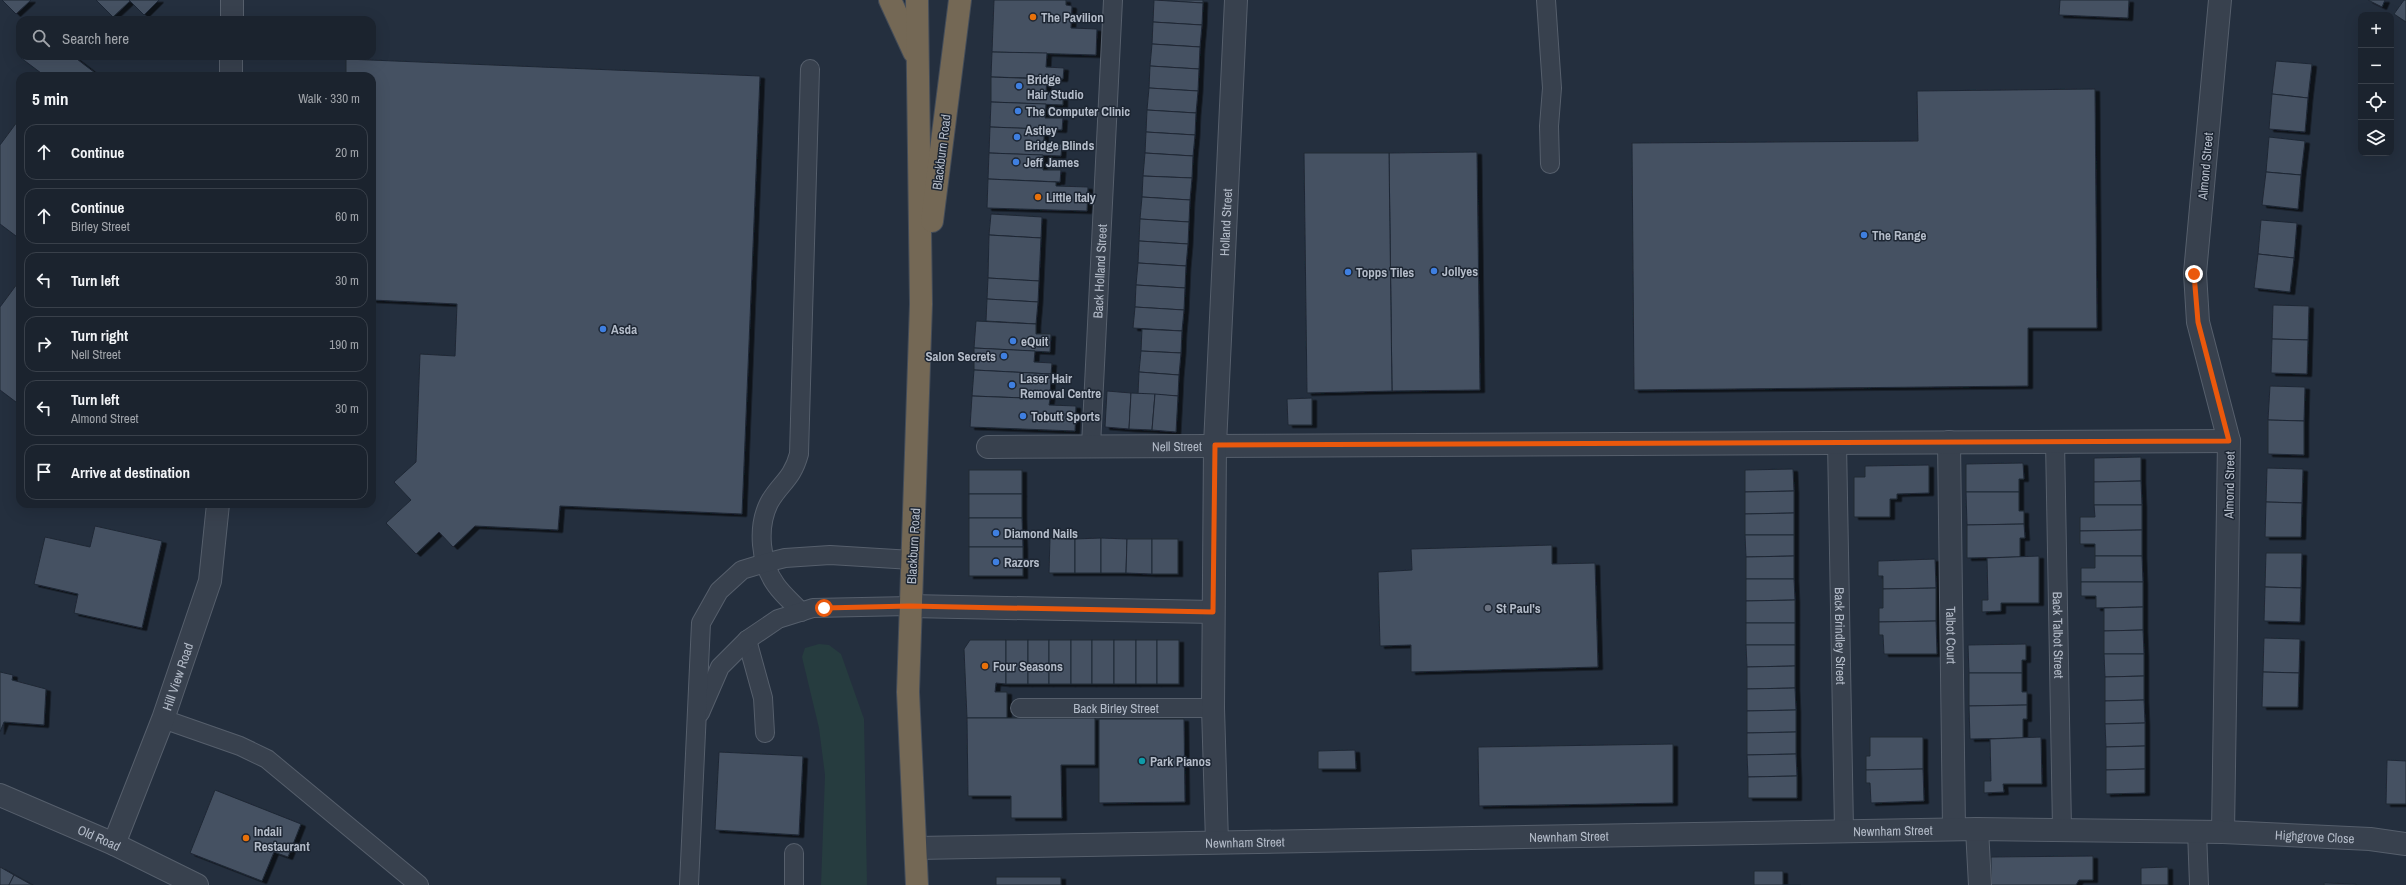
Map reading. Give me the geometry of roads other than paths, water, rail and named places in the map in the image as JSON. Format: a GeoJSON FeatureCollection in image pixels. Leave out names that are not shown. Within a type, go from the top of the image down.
{"type":"FeatureCollection","features":[{"type":"Feature","properties":{"kind":"highway"},"geometry":{"type":"LineString","coordinates":[[890,0],[919,62]]}},
{"type":"Feature","properties":{"kind":"highway","name":"Blackburn Road"},"geometry":{"type":"LineString","coordinates":[[917,0],[921,304],[908,692],[918,885]]}},
{"type":"Feature","properties":{"kind":"highway","name":"Blackburn Road"},"geometry":{"type":"LineString","coordinates":[[921,304],[960,0]]}},
{"type":"Feature","properties":{"kind":"street"},"geometry":{"type":"LineString","coordinates":[[232,0],[232,16]]}},
{"type":"Feature","properties":{"kind":"street","name":"Holland Street"},"geometry":{"type":"LineString","coordinates":[[1217,842],[1213,708],[1215,445],[1236,0]]}},
{"type":"Feature","properties":{"kind":"street","name":"Almond Street"},"geometry":{"type":"LineString","coordinates":[[2220,0],[2194,274],[2198,322],[2229,441],[2223,832]]}},
{"type":"Feature","properties":{"kind":"street"},"geometry":{"type":"LineString","coordinates":[[231,60],[231,72]]}},
{"type":"Feature","properties":{"kind":"street","name":"Nell Street"},"geometry":{"type":"LineString","coordinates":[[988,447],[2229,441]]}},
{"type":"Feature","properties":{"kind":"street","name":"Talbot Court"},"geometry":{"type":"LineString","coordinates":[[1949,442],[1954,829]]}},
{"type":"Feature","properties":{"kind":"street","name":"Hill View Road"},"geometry":{"type":"LineString","coordinates":[[114,844],[163,719],[210,581],[218,508]]}},
{"type":"Feature","properties":{"kind":"street"},"geometry":{"type":"LineString","coordinates":[[910,606],[1213,612]]}},
{"type":"Feature","properties":{"kind":"street","name":"Old Road"},"geometry":{"type":"LineString","coordinates":[[0,795],[114,844],[197,885]]}},
{"type":"Feature","properties":{"kind":"street"},"geometry":{"type":"LineString","coordinates":[[1977,828],[1980,885]]}},
{"type":"Feature","properties":{"kind":"street","name":"Newnham Street"},"geometry":{"type":"LineString","coordinates":[[916,848],[1977,828],[2223,832]]}},
{"type":"Feature","properties":{"kind":"street","name":"Highgrove Close"},"geometry":{"type":"LineString","coordinates":[[2223,832],[2370,839],[2406,844]]}},
{"type":"Feature","properties":{"kind":"lane","name":"Back Holland Street"},"geometry":{"type":"LineString","coordinates":[[1091,446],[1113,0]]}},
{"type":"Feature","properties":{"kind":"lane"},"geometry":{"type":"LineString","coordinates":[[1546,0],[1552,88],[1549,126],[1550,164]]}},
{"type":"Feature","properties":{"kind":"lane"},"geometry":{"type":"LineString","coordinates":[[801,612],[776,585],[765,563],[760,528],[770,503],[795,469],[799,454],[810,69]]}},
{"type":"Feature","properties":{"kind":"lane","name":"Back Talbot Street"},"geometry":{"type":"LineString","coordinates":[[2055,441],[2062,829]]}},
{"type":"Feature","properties":{"kind":"lane","name":"Back Brindley Street"},"geometry":{"type":"LineString","coordinates":[[1837,442],[1844,830]]}},
{"type":"Feature","properties":{"kind":"lane"},"geometry":{"type":"LineString","coordinates":[[689,885],[695,725],[701,623],[719,591],[742,570],[785,558],[830,555],[912,560]]}},
{"type":"Feature","properties":{"kind":"lane"},"geometry":{"type":"LineString","coordinates":[[695,725],[720,667],[747,640],[778,619],[813,608],[910,606]]}},
{"type":"Feature","properties":{"kind":"lane"},"geometry":{"type":"LineString","coordinates":[[747,640],[763,698],[765,733]]}},
{"type":"Feature","properties":{"kind":"lane","name":"Back Birley Street"},"geometry":{"type":"LineString","coordinates":[[1020,708],[1213,708]]}},
{"type":"Feature","properties":{"kind":"lane"},"geometry":{"type":"LineString","coordinates":[[163,719],[240,746],[267,759],[419,885]]}},
{"type":"Feature","properties":{"kind":"lane"},"geometry":{"type":"LineString","coordinates":[[2197,831],[2199,885]]}},
{"type":"Feature","properties":{"kind":"lane"},"geometry":{"type":"LineString","coordinates":[[794,853],[794,885]]}},
{"type":"Feature","properties":{"kind":"place","name":"The Pavilion"},"geometry":{"type":"Point","coordinates":[1033,17]}},
{"type":"Feature","properties":{"kind":"place","name":"Bridge Hair Studio"},"geometry":{"type":"Point","coordinates":[1019,86]}},
{"type":"Feature","properties":{"kind":"place","name":"The Computer Clinic"},"geometry":{"type":"Point","coordinates":[1018,111]}},
{"type":"Feature","properties":{"kind":"place","name":"Astley Bridge Blinds"},"geometry":{"type":"Point","coordinates":[1017,137]}},
{"type":"Feature","properties":{"kind":"place","name":"Jeff James"},"geometry":{"type":"Point","coordinates":[1016,162]}},
{"type":"Feature","properties":{"kind":"place","name":"Little Italy"},"geometry":{"type":"Point","coordinates":[1038,197]}},
{"type":"Feature","properties":{"kind":"place","name":"The Range"},"geometry":{"type":"Point","coordinates":[1864,235]}},
{"type":"Feature","properties":{"kind":"place","name":"Jollyes"},"geometry":{"type":"Point","coordinates":[1434,271]}},
{"type":"Feature","properties":{"kind":"place","name":"Topps Tiles"},"geometry":{"type":"Point","coordinates":[1348,272]}},
{"type":"Feature","properties":{"kind":"place","name":"Asda"},"geometry":{"type":"Point","coordinates":[603,329]}},
{"type":"Feature","properties":{"kind":"place","name":"eQuit"},"geometry":{"type":"Point","coordinates":[1013,341]}},
{"type":"Feature","properties":{"kind":"place","name":"Salon Secrets"},"geometry":{"type":"Point","coordinates":[1004,356]}},
{"type":"Feature","properties":{"kind":"place","name":"Laser Hair Removal Centre"},"geometry":{"type":"Point","coordinates":[1012,385]}},
{"type":"Feature","properties":{"kind":"place","name":"Tobutt Sports"},"geometry":{"type":"Point","coordinates":[1023,416]}},
{"type":"Feature","properties":{"kind":"place","name":"Diamond Nails"},"geometry":{"type":"Point","coordinates":[996,533]}},
{"type":"Feature","properties":{"kind":"place","name":"Razors"},"geometry":{"type":"Point","coordinates":[996,562]}},
{"type":"Feature","properties":{"kind":"place","name":"St Paul's"},"geometry":{"type":"Point","coordinates":[1488,608]}},
{"type":"Feature","properties":{"kind":"place","name":"Four Seasons"},"geometry":{"type":"Point","coordinates":[985,666]}},
{"type":"Feature","properties":{"kind":"place","name":"Park Pianos"},"geometry":{"type":"Point","coordinates":[1142,761]}},
{"type":"Feature","properties":{"kind":"place","name":"Indali Restaurant"},"geometry":{"type":"Point","coordinates":[246,838]}}]}
